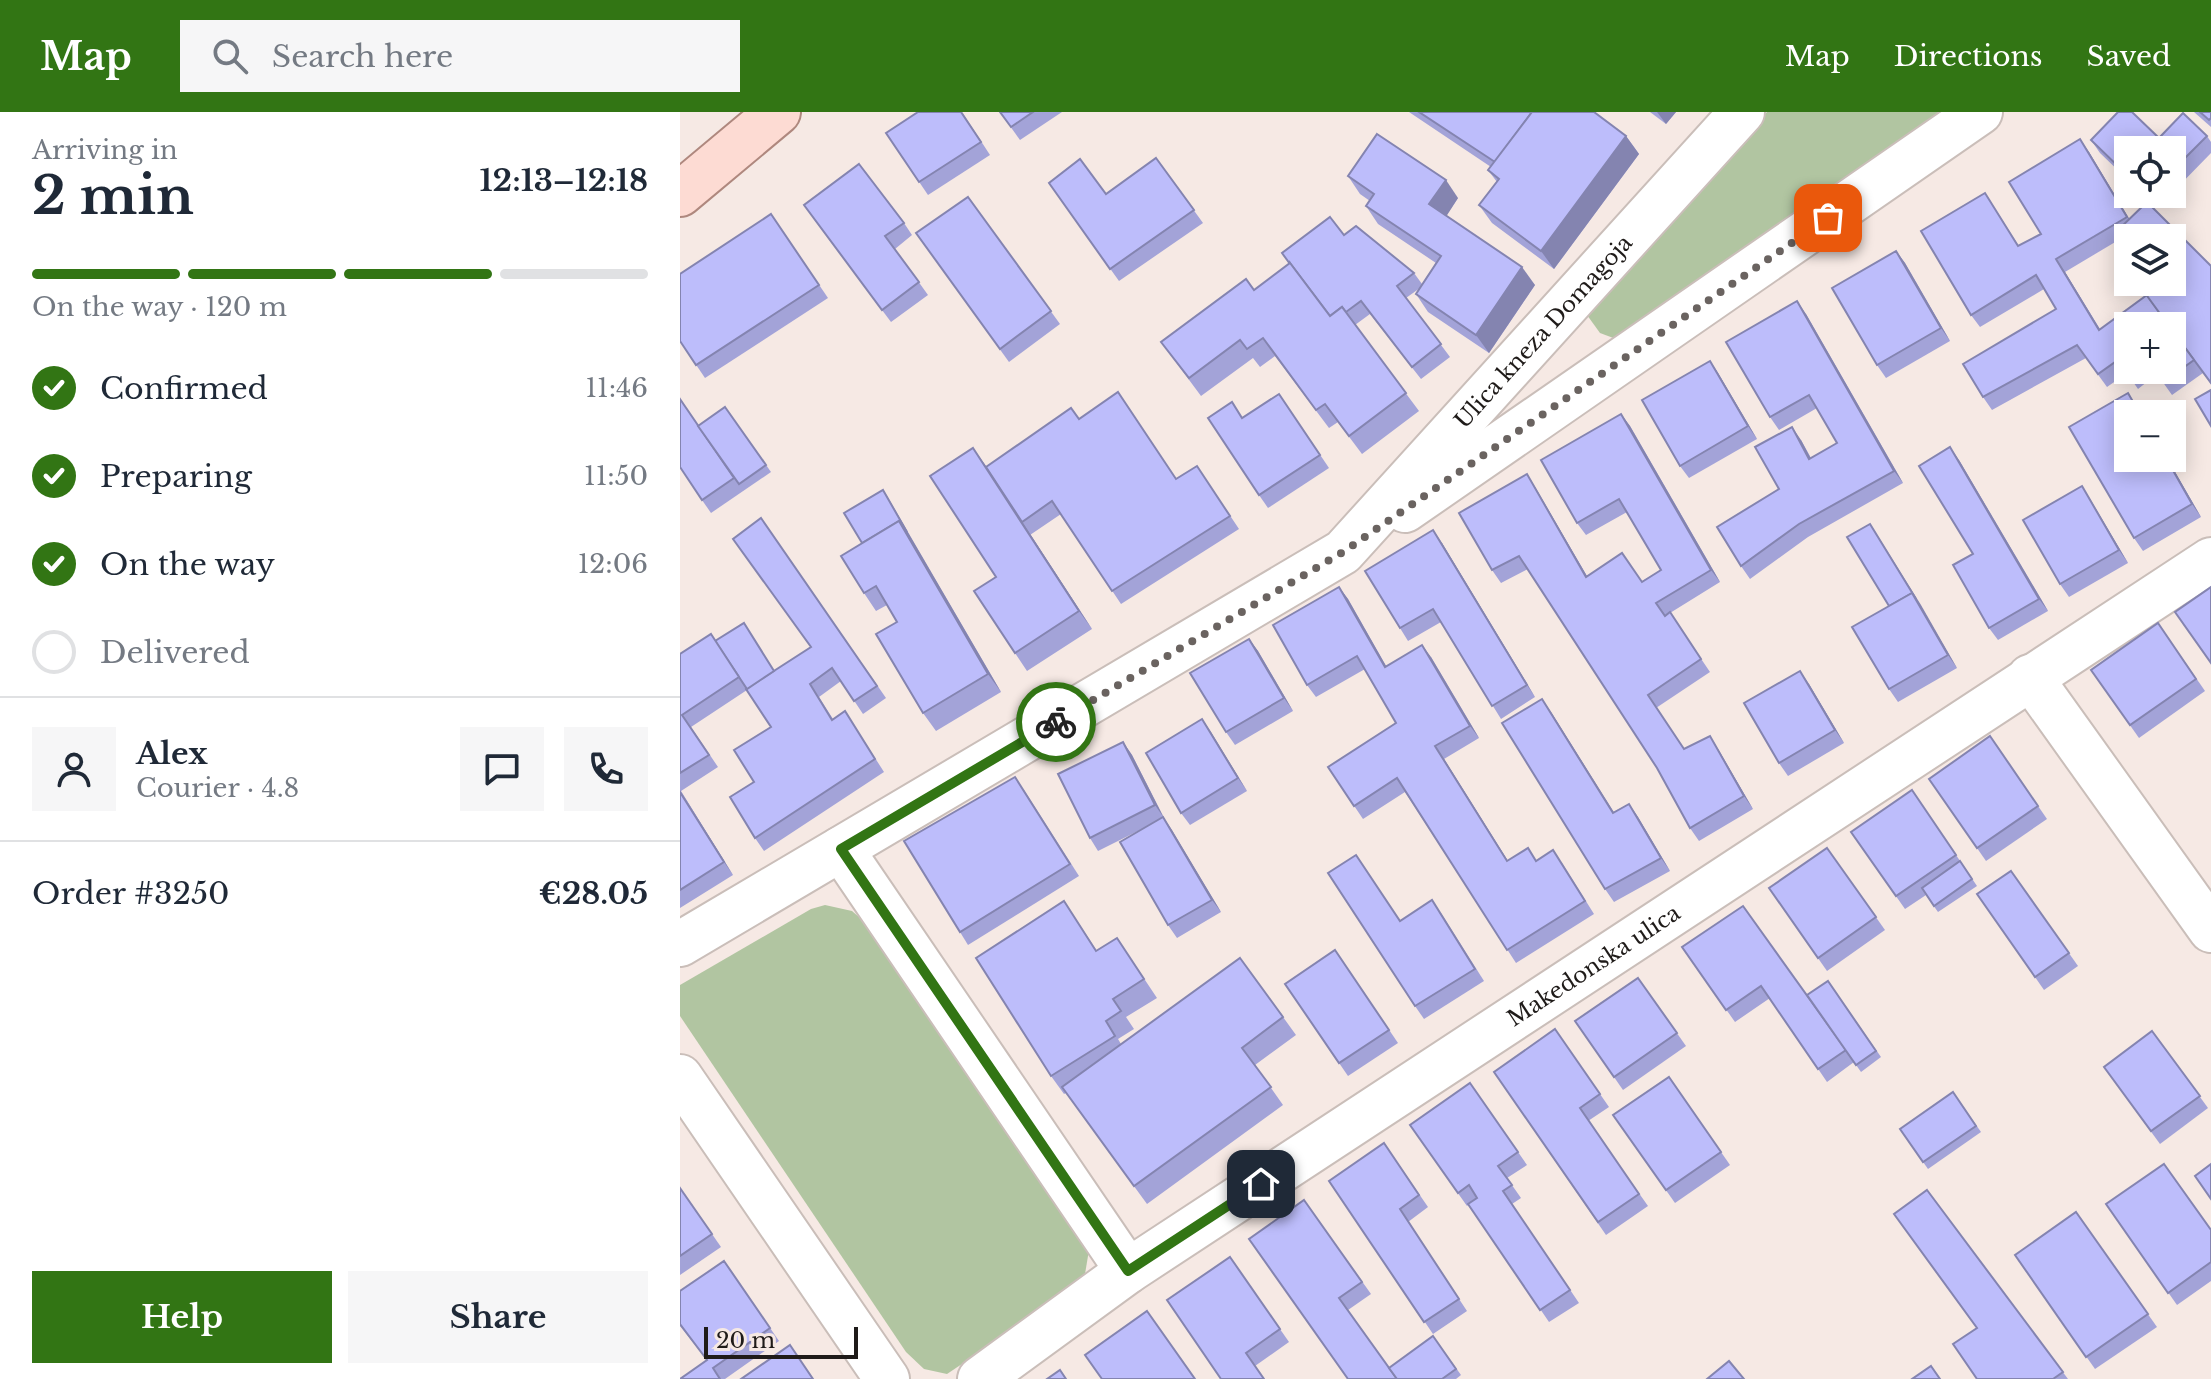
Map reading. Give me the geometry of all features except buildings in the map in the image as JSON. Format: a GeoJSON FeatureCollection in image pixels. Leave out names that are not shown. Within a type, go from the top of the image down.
{"type":"FeatureCollection","features":[{"type":"Feature","properties":{"kind":"main road"},"geometry":{"type":"LineString","coordinates":[[680,194],[778,112]]}},
{"type":"Feature","properties":{"kind":"street","name":"Ulica kneza Domagoja"},"geometry":{"type":"LineString","coordinates":[[1343,552],[1742,112]]}},
{"type":"Feature","properties":{"kind":"street","name":"Ulica kneza Domagoja"},"geometry":{"type":"LineString","coordinates":[[680,944],[1343,552],[1980,112]]}},
{"type":"Feature","properties":{"kind":"street","name":"Makedonska ulica"},"geometry":{"type":"LineString","coordinates":[[980,1379],[1128,1271],[2211,560]]}},
{"type":"Feature","properties":{"kind":"street"},"geometry":{"type":"LineString","coordinates":[[2030,677],[2211,930]]}},
{"type":"Feature","properties":{"kind":"street"},"geometry":{"type":"LineString","coordinates":[[841,849],[1128,1271]]}},
{"type":"Feature","properties":{"kind":"street"},"geometry":{"type":"LineString","coordinates":[[680,1077],[887,1379]]}},
{"type":"Feature","properties":{"kind":"green space"},"geometry":{"type":"Polygon","coordinates":[[[1767,112],[1953,112],[1616,339],[1600,333],[1587,315],[1589,305],[1767,112]]]}},
{"type":"Feature","properties":{"kind":"green space"},"geometry":{"type":"Polygon","coordinates":[[[825,905],[852,911],[867,924],[1089,1250],[1085,1274],[1071,1291],[947,1374],[924,1369],[906,1352],[680,1016],[680,985],[811,909],[825,905]]]}},
{"type":"Feature","properties":{"kind":"way so far"},"geometry":{"type":"LineString","coordinates":[[1056,722],[1343,552],[1828,218]]}},
{"type":"Feature","properties":{"kind":"route"},"geometry":{"type":"LineString","coordinates":[[1056,722],[841,849],[1128,1271],[1261,1184]]}}]}
